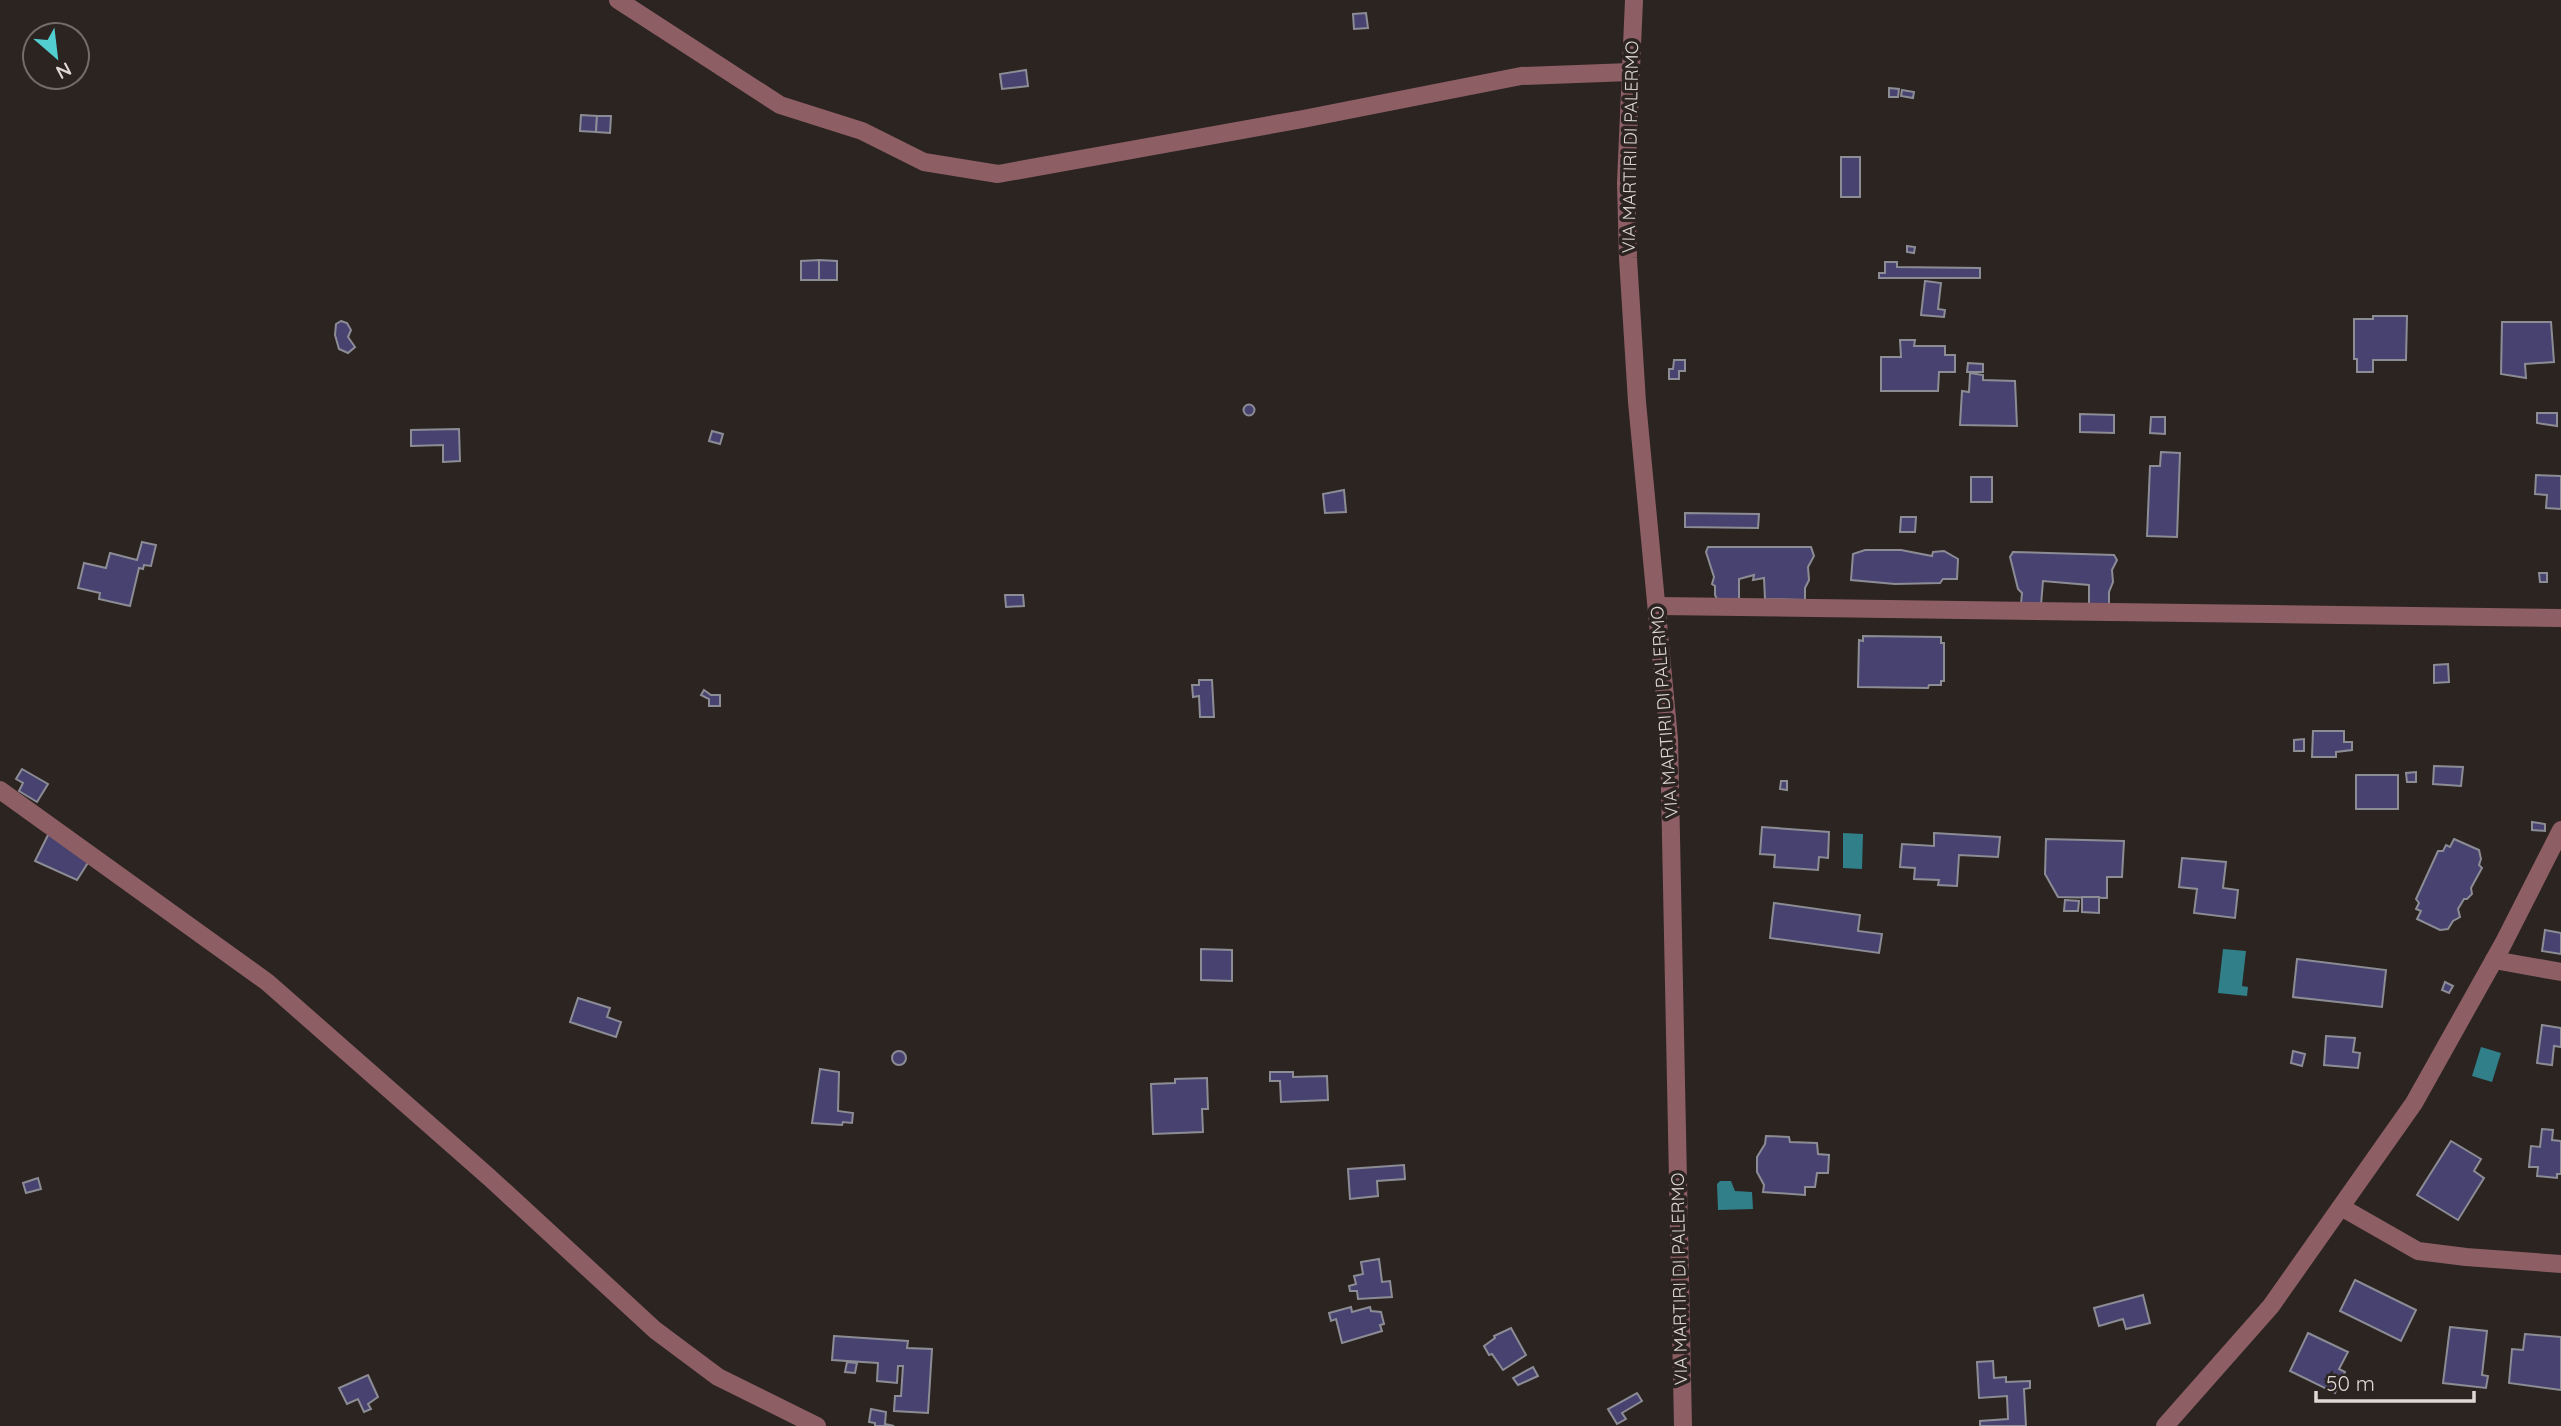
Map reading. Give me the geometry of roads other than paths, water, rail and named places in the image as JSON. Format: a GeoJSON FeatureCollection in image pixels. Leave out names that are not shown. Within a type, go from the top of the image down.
{"type":"FeatureCollection","features":[{"type":"Feature","properties":{"kind":"street"},"geometry":{"type":"LineString","coordinates":[[618,0],[780,105],[862,131],[924,162],[998,174],[1303,119],[1521,76],[1630,72]]}},
{"type":"Feature","properties":{"kind":"street","name":"VIA MARTIRI DI PALERMO"},"geometry":{"type":"LineString","coordinates":[[1634,0],[1626,183],[1628,258],[1637,402],[1669,739],[1683,1426]]}},
{"type":"Feature","properties":{"kind":"street"},"geometry":{"type":"LineString","coordinates":[[1658,606],[2561,618]]}},
{"type":"Feature","properties":{"kind":"street"},"geometry":{"type":"LineString","coordinates":[[0,790],[267,982],[490,1178],[655,1330],[718,1377],[817,1426]]}},
{"type":"Feature","properties":{"kind":"street"},"geometry":{"type":"LineString","coordinates":[[2165,1426],[2271,1306],[2414,1103],[2494,960],[2561,830]]}},
{"type":"Feature","properties":{"kind":"street"},"geometry":{"type":"LineString","coordinates":[[2494,960],[2561,972]]}},
{"type":"Feature","properties":{"kind":"street"},"geometry":{"type":"LineString","coordinates":[[2341,1207],[2418,1251],[2561,1264]]}},
{"type":"Feature","properties":{"kind":"water"},"geometry":{"type":"Polygon","coordinates":[[[1843,833],[1863,834],[1862,869],[1843,868],[1843,833]]]}},
{"type":"Feature","properties":{"kind":"water"},"geometry":{"type":"Polygon","coordinates":[[[2223,949],[2246,951],[2242,986],[2248,987],[2247,996],[2218,993],[2223,949]]]}},
{"type":"Feature","properties":{"kind":"water"},"geometry":{"type":"Polygon","coordinates":[[[2481,1047],[2501,1053],[2492,1082],[2472,1076],[2481,1047]]]}},
{"type":"Feature","properties":{"kind":"water"},"geometry":{"type":"Polygon","coordinates":[[[1720,1181],[1731,1181],[1735,1191],[1752,1192],[1753,1209],[1718,1210],[1717,1184],[1720,1181]]]}}]}
